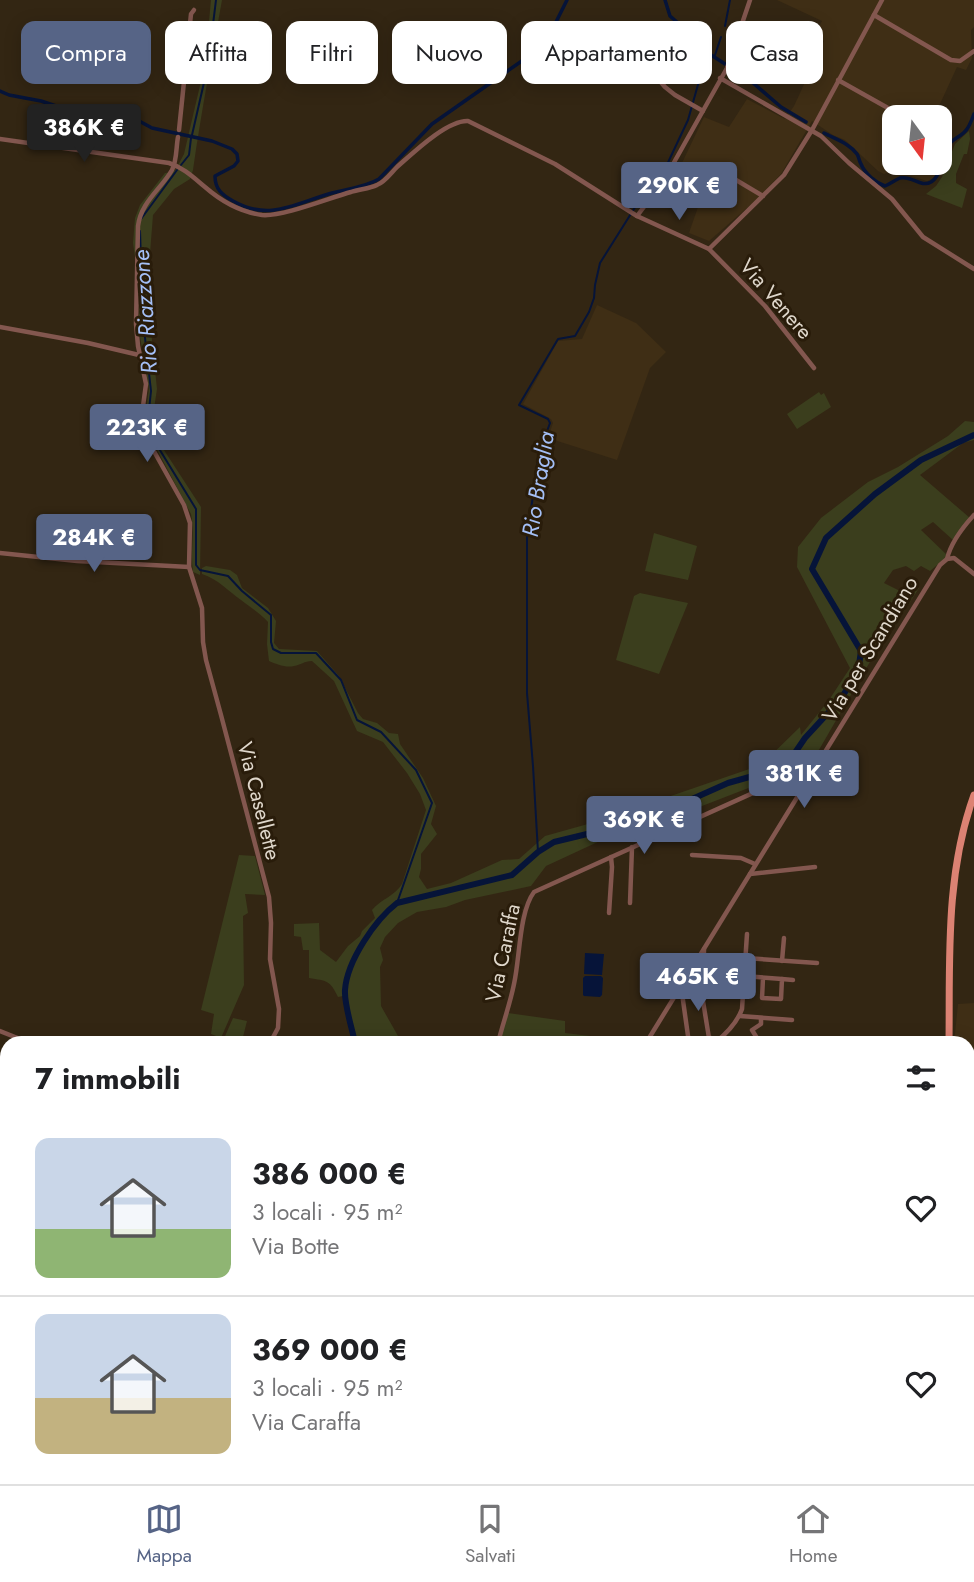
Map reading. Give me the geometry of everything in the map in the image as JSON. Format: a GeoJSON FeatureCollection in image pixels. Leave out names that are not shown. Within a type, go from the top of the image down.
{"type":"FeatureCollection","features":[{"type":"Feature","properties":{"kind":"main road"},"geometry":{"type":"LineString","coordinates":[[949,1036],[953,886],[962,835],[974,795]]}},
{"type":"Feature","properties":{"kind":"street"},"geometry":{"type":"LineString","coordinates":[[743,21],[750,0]]}},
{"type":"Feature","properties":{"kind":"street"},"geometry":{"type":"LineString","coordinates":[[709,249],[784,175],[812,130],[882,0]]}},
{"type":"Feature","properties":{"kind":"street"},"geometry":{"type":"LineString","coordinates":[[179,130],[191,14],[194,10]]}},
{"type":"Feature","properties":{"kind":"street"},"geometry":{"type":"LineString","coordinates":[[874,15],[951,60],[960,61],[974,51]]}},
{"type":"Feature","properties":{"kind":"street"},"geometry":{"type":"LineString","coordinates":[[634,214],[663,182],[726,68]]}},
{"type":"Feature","properties":{"kind":"street"},"geometry":{"type":"LineString","coordinates":[[720,78],[821,136],[892,199],[923,237],[974,269]]}},
{"type":"Feature","properties":{"kind":"street"},"geometry":{"type":"LineString","coordinates":[[838,80],[883,105]]}},
{"type":"Feature","properties":{"kind":"street"},"geometry":{"type":"LineString","coordinates":[[662,84],[703,111]]}},
{"type":"Feature","properties":{"kind":"street","name":"Via Venere"},"geometry":{"type":"LineString","coordinates":[[178,166],[206,189],[239,209],[267,215],[377,185],[450,125],[463,121],[472,123],[555,164],[634,214],[709,249],[765,306],[814,368]]}},
{"type":"Feature","properties":{"kind":"street"},"geometry":{"type":"LineString","coordinates":[[0,139],[178,166],[178,137]]}},
{"type":"Feature","properties":{"kind":"street","name":"Via Casellette"},"geometry":{"type":"LineString","coordinates":[[178,166],[173,168],[147,203],[138,222],[136,310],[139,355],[146,388],[142,428],[189,517],[190,567],[202,608],[205,660],[269,897],[270,958],[279,1009],[278,1028],[274,1036]]}},
{"type":"Feature","properties":{"kind":"street"},"geometry":{"type":"LineString","coordinates":[[726,174],[763,196]]}},
{"type":"Feature","properties":{"kind":"street"},"geometry":{"type":"LineString","coordinates":[[0,327],[139,355]]}},
{"type":"Feature","properties":{"kind":"street","name":"Via per Scandiano"},"geometry":{"type":"LineString","coordinates":[[650,1036],[940,565],[947,559],[949,550],[962,529],[974,515]]}},
{"type":"Feature","properties":{"kind":"street"},"geometry":{"type":"LineString","coordinates":[[0,553],[78,561],[190,567]]}},
{"type":"Feature","properties":{"kind":"street"},"geometry":{"type":"LineString","coordinates":[[947,559],[958,560],[974,574]]}},
{"type":"Feature","properties":{"kind":"street","name":"Via Caraffa"},"geometry":{"type":"LineString","coordinates":[[500,1036],[515,981],[524,917],[531,895],[538,889],[817,764]]}},
{"type":"Feature","properties":{"kind":"street"},"geometry":{"type":"LineString","coordinates":[[630,903],[632,847]]}},
{"type":"Feature","properties":{"kind":"street"},"geometry":{"type":"LineString","coordinates":[[692,855],[741,858],[755,864]]}},
{"type":"Feature","properties":{"kind":"street"},"geometry":{"type":"LineString","coordinates":[[609,913],[611,857]]}},
{"type":"Feature","properties":{"kind":"street"},"geometry":{"type":"LineString","coordinates":[[749,874],[815,867]]}},
{"type":"Feature","properties":{"kind":"street"},"geometry":{"type":"LineString","coordinates":[[724,1036],[740,1016],[742,1009],[747,934]]}},
{"type":"Feature","properties":{"kind":"street"},"geometry":{"type":"LineString","coordinates":[[782,961],[784,938]]}},
{"type":"Feature","properties":{"kind":"street"},"geometry":{"type":"LineString","coordinates":[[704,948],[703,1001],[709,1036]]}},
{"type":"Feature","properties":{"kind":"street"},"geometry":{"type":"LineString","coordinates":[[746,958],[817,963]]}},
{"type":"Feature","properties":{"kind":"street"},"geometry":{"type":"LineString","coordinates":[[693,966],[703,968]]}},
{"type":"Feature","properties":{"kind":"street"},"geometry":{"type":"LineString","coordinates":[[744,976],[793,980]]}},
{"type":"Feature","properties":{"kind":"street"},"geometry":{"type":"LineString","coordinates":[[763,978],[762,998],[781,999],[782,979]]}},
{"type":"Feature","properties":{"kind":"street"},"geometry":{"type":"LineString","coordinates":[[681,986],[689,1036]]}},
{"type":"Feature","properties":{"kind":"street"},"geometry":{"type":"LineString","coordinates":[[740,1016],[792,1020]]}},
{"type":"Feature","properties":{"kind":"street"},"geometry":{"type":"LineString","coordinates":[[756,1036],[752,1030],[761,1024],[761,1018]]}},
{"type":"Feature","properties":{"kind":"shaded area"},"geometry":{"type":"Polygon","coordinates":[[[777,0],[974,0],[972,58],[966,70],[957,67],[940,105],[882,105],[882,173],[845,140],[812,121],[781,174],[755,201],[709,241],[689,233],[698,207],[669,190],[704,117],[729,127],[747,99],[785,119],[804,84],[823,84],[822,21],[777,0]]]}},
{"type":"Feature","properties":{"kind":"shaded area"},"geometry":{"type":"Polygon","coordinates":[[[908,175],[936,175],[927,181],[908,175]]]}},
{"type":"Feature","properties":{"kind":"shaded area"},"geometry":{"type":"Polygon","coordinates":[[[597,305],[636,323],[666,352],[650,368],[617,460],[548,438],[553,423],[551,419],[523,404],[558,341],[582,339],[597,305]]]}},
{"type":"Feature","properties":{"kind":"shaded area"},"geometry":{"type":"Polygon","coordinates":[[[974,1003],[974,1036],[955,1036],[958,1004],[974,1003]]]}},
{"type":"Feature","properties":{"kind":"green space"},"geometry":{"type":"Polygon","coordinates":[[[211,0],[222,0],[218,21],[209,21],[211,0]]]}},
{"type":"Feature","properties":{"kind":"green space"},"geometry":{"type":"Polygon","coordinates":[[[200,84],[207,84],[190,179],[174,189],[153,215],[147,292],[157,389],[152,422],[160,444],[201,507],[200,575],[193,572],[191,514],[144,425],[149,389],[139,331],[139,285],[133,243],[135,218],[140,205],[165,173],[176,169],[184,154],[200,84]]]}},
{"type":"Feature","properties":{"kind":"green space"},"geometry":{"type":"Polygon","coordinates":[[[969,131],[967,154],[964,154],[956,174],[956,183],[967,189],[962,208],[926,194],[936,186],[943,175],[952,175],[952,152],[955,144],[969,131]]]}},
{"type":"Feature","properties":{"kind":"green space"},"geometry":{"type":"Polygon","coordinates":[[[819,392],[821,395],[824,393],[831,407],[797,429],[787,414],[819,392]]]}},
{"type":"Feature","properties":{"kind":"green space"},"geometry":{"type":"Polygon","coordinates":[[[965,421],[974,422],[974,440],[963,443],[920,475],[970,518],[953,540],[933,522],[921,530],[948,556],[930,571],[921,566],[914,571],[906,566],[893,570],[884,583],[902,592],[911,581],[919,588],[880,649],[875,645],[871,660],[808,765],[651,825],[615,834],[546,866],[531,886],[417,912],[398,923],[385,937],[380,948],[383,960],[380,967],[381,1006],[398,1036],[352,1036],[343,996],[338,997],[327,982],[309,978],[309,950],[303,950],[301,937],[294,936],[294,924],[319,923],[320,950],[336,962],[375,918],[372,910],[396,892],[402,884],[426,810],[407,773],[383,742],[357,731],[334,681],[312,661],[288,666],[269,661],[268,622],[218,582],[202,574],[202,568],[206,566],[230,570],[237,575],[242,588],[268,608],[276,621],[274,643],[279,649],[317,651],[339,676],[363,719],[377,723],[389,733],[398,734],[400,744],[423,778],[436,806],[431,824],[437,834],[421,854],[419,877],[427,889],[451,883],[502,860],[519,859],[545,836],[595,822],[761,765],[800,727],[801,735],[850,668],[797,567],[798,547],[821,518],[868,482],[948,436],[965,421]]]}},
{"type":"Feature","properties":{"kind":"green space"},"geometry":{"type":"Polygon","coordinates":[[[654,533],[697,546],[688,580],[645,571],[654,533]]]}},
{"type":"Feature","properties":{"kind":"green space"},"geometry":{"type":"Polygon","coordinates":[[[640,593],[688,603],[659,674],[616,660],[634,596],[640,593]]]}},
{"type":"Feature","properties":{"kind":"green space"},"geometry":{"type":"Polygon","coordinates":[[[239,855],[255,856],[265,895],[245,894],[248,913],[243,916],[244,985],[222,1036],[211,1034],[214,1014],[201,1010],[239,855]]]}},
{"type":"Feature","properties":{"kind":"green space"},"geometry":{"type":"Polygon","coordinates":[[[508,1013],[565,1021],[565,1033],[590,1036],[501,1036],[508,1013]]]}},
{"type":"Feature","properties":{"kind":"green space"},"geometry":{"type":"Polygon","coordinates":[[[233,1018],[247,1021],[243,1036],[225,1036],[233,1018]]]}},
{"type":"Feature","properties":{"kind":"water"},"geometry":{"type":"Polygon","coordinates":[[[585,953],[604,954],[602,975],[584,974],[585,953]]]}},
{"type":"Feature","properties":{"kind":"water"},"geometry":{"type":"Polygon","coordinates":[[[585,976],[603,978],[600,997],[583,995],[585,976]]]}},
{"type":"Feature","properties":{"kind":"waterway","name":"Rio Riazzone"},"geometry":{"type":"LineString","coordinates":[[192,135],[208,65],[216,0]]}},
{"type":"Feature","properties":{"kind":"waterway"},"geometry":{"type":"LineString","coordinates":[[0,91],[103,116],[128,115],[152,128],[212,141],[232,149],[237,154],[238,161],[215,176],[220,191],[246,207],[259,210],[283,209],[379,179],[432,124],[536,51],[551,32],[567,0]]}},
{"type":"Feature","properties":{"kind":"waterway"},"geometry":{"type":"LineString","coordinates":[[665,0],[670,16],[686,30],[694,44],[806,122]]}},
{"type":"Feature","properties":{"kind":"waterway","name":"Rio Braglia"},"geometry":{"type":"LineString","coordinates":[[725,26],[730,0]]}},
{"type":"Feature","properties":{"kind":"waterway","name":"Rio Braglia"},"geometry":{"type":"LineString","coordinates":[[715,55],[721,37]]}},
{"type":"Feature","properties":{"kind":"waterway","name":"Rio Braglia"},"geometry":{"type":"LineString","coordinates":[[538,852],[527,693],[527,538],[539,453],[550,423],[548,419],[519,405],[558,339],[575,336],[589,312],[600,263],[649,185],[664,171],[688,120],[698,84]]}},
{"type":"Feature","properties":{"kind":"waterway"},"geometry":{"type":"LineString","coordinates":[[824,133],[854,150],[865,171],[882,185],[900,178],[927,183],[935,179],[947,147],[965,132],[974,114]]}},
{"type":"Feature","properties":{"kind":"waterway","name":"Rio Riazzone"},"geometry":{"type":"LineString","coordinates":[[181,165],[189,155],[191,138]]}},
{"type":"Feature","properties":{"kind":"waterway","name":"Rio Riazzone"},"geometry":{"type":"LineString","coordinates":[[141,219],[177,170]]}},
{"type":"Feature","properties":{"kind":"waterway","name":"Rio Riazzone"},"geometry":{"type":"LineString","coordinates":[[140,231],[143,320],[151,391],[147,429],[196,509],[196,565],[200,570],[228,576],[271,615],[273,649],[281,653],[316,653],[341,680],[357,720],[381,732],[416,770],[432,803],[397,903]]}},
{"type":"Feature","properties":{"kind":"waterway"},"geometry":{"type":"LineString","coordinates":[[353,1036],[346,1002],[347,979],[364,942],[397,903],[512,875],[554,842],[645,820],[728,783],[778,769],[788,763],[805,738],[840,700],[858,672],[861,651],[812,569],[826,538],[875,494],[921,460],[974,435]]}}]}
